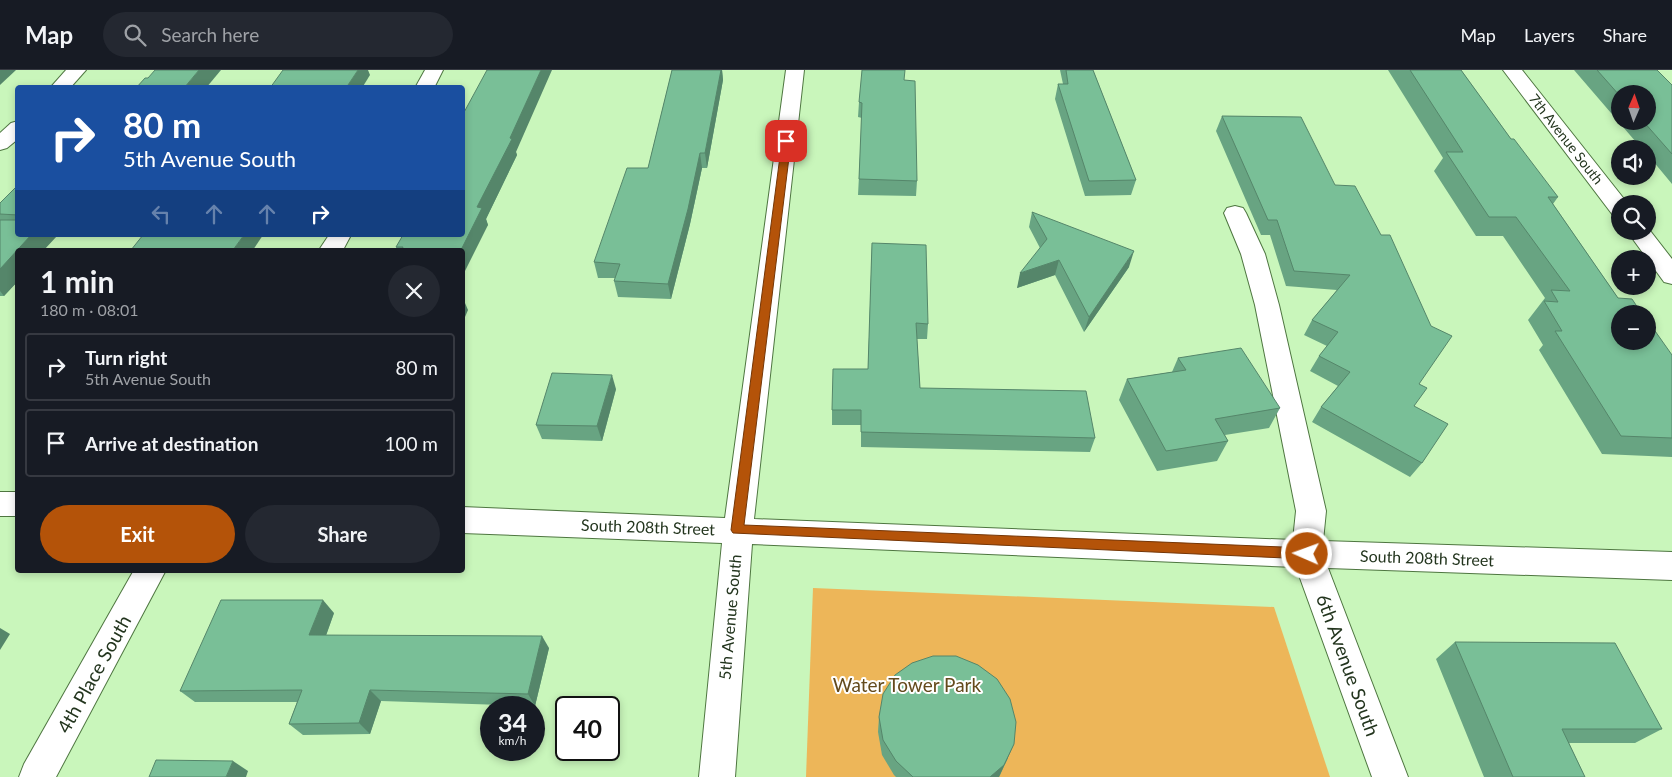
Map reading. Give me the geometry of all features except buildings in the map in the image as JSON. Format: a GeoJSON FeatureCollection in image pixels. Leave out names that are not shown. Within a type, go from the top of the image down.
{"type":"FeatureCollection","features":[{"type":"Feature","properties":{"kind":"street"},"geometry":{"type":"LineString","coordinates":[[62,85],[77,70]]}},
{"type":"Feature","properties":{"kind":"street"},"geometry":{"type":"LineString","coordinates":[[426,85],[434,70]]}},
{"type":"Feature","properties":{"kind":"street","name":"5th Avenue South"},"geometry":{"type":"LineString","coordinates":[[717,777],[738,530],[795,70]]}},
{"type":"Feature","properties":{"kind":"street","name":"7th Avenue South"},"geometry":{"type":"LineString","coordinates":[[1512,70],[1611,197]]}},
{"type":"Feature","properties":{"kind":"street"},"geometry":{"type":"LineString","coordinates":[[0,144],[15,130]]}},
{"type":"Feature","properties":{"kind":"street"},"geometry":{"type":"LineString","coordinates":[[1235,213],[1253,254],[1268,305],[1311,511],[1307,554]]}},
{"type":"Feature","properties":{"kind":"street"},"geometry":{"type":"LineString","coordinates":[[332,248],[339,237]]}},
{"type":"Feature","properties":{"kind":"street"},"geometry":{"type":"LineString","coordinates":[[1645,240],[1672,276]]}},
{"type":"Feature","properties":{"kind":"street"},"geometry":{"type":"LineString","coordinates":[[0,504],[15,504]]}},
{"type":"Feature","properties":{"kind":"street","name":"South 208th Street"},"geometry":{"type":"LineString","coordinates":[[465,520],[1307,554],[1672,566]]}},
{"type":"Feature","properties":{"kind":"street","name":"6th Avenue South"},"geometry":{"type":"LineString","coordinates":[[1307,554],[1390,777]]}},
{"type":"Feature","properties":{"kind":"street","name":"4th Place South"},"geometry":{"type":"LineString","coordinates":[[37,777],[148,573]]}},
{"type":"Feature","properties":{"kind":"green space","name":"Water Tower Park"},"geometry":{"type":"Polygon","coordinates":[[[813,588],[1274,607],[1330,777],[806,777],[813,588]]]}},
{"type":"Feature","properties":{"kind":"route"},"geometry":{"type":"LineString","coordinates":[[786,141],[738,530],[1307,554]]}}]}
